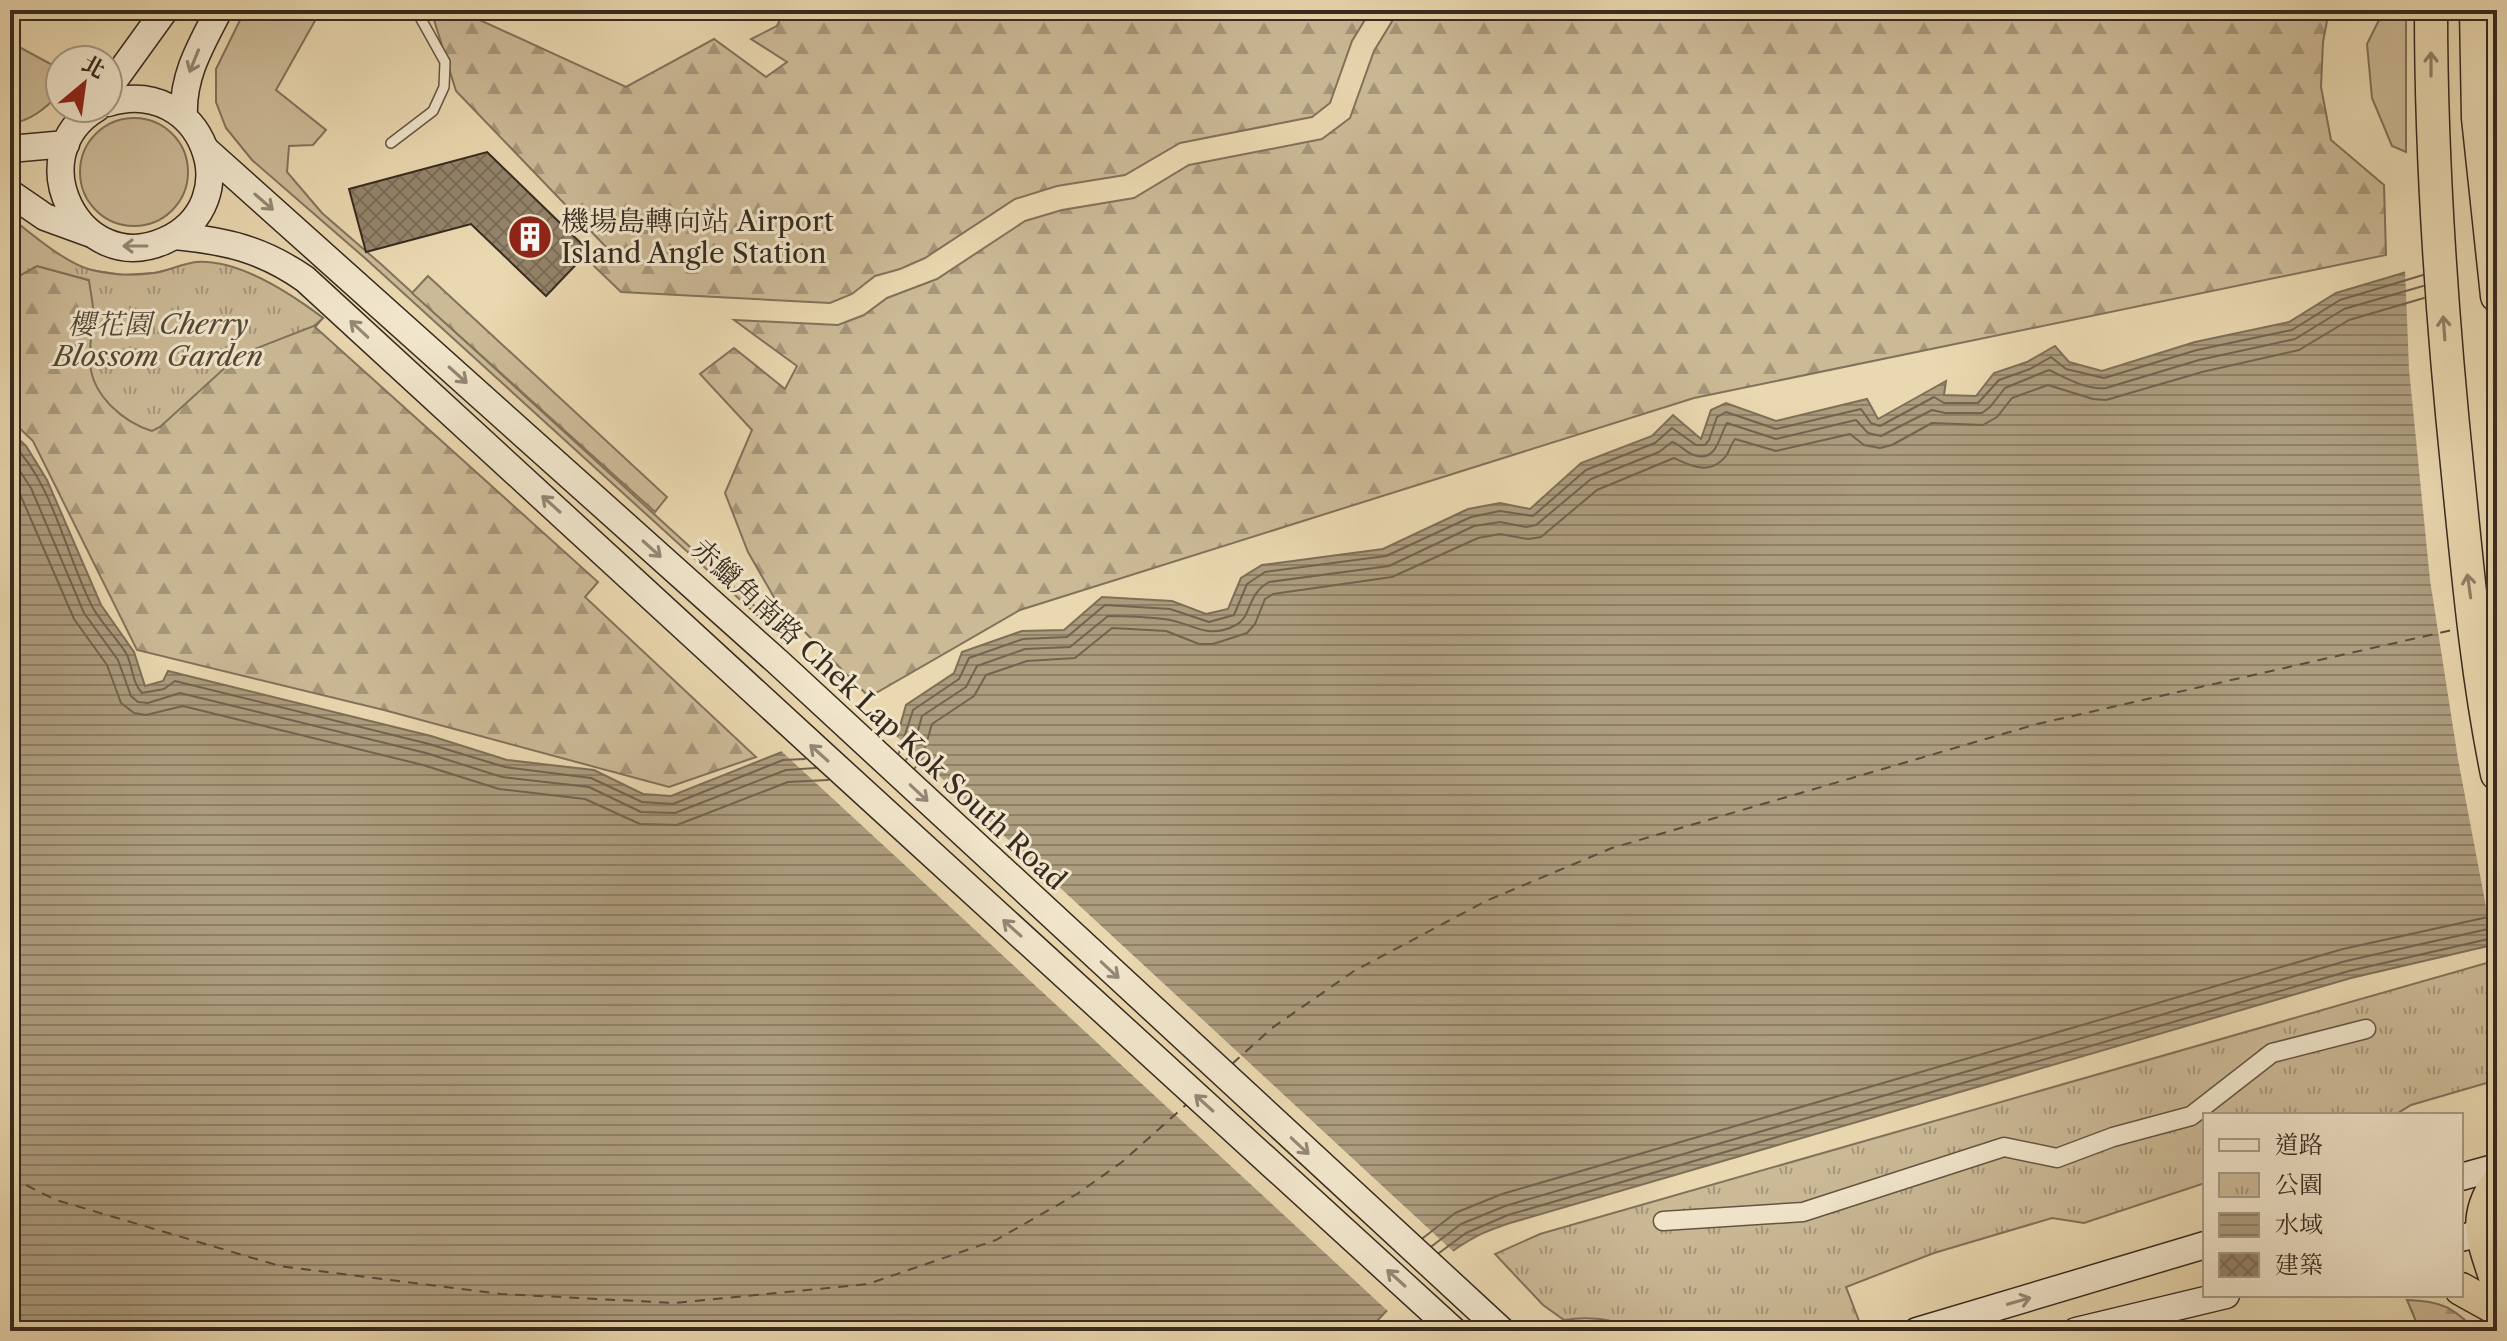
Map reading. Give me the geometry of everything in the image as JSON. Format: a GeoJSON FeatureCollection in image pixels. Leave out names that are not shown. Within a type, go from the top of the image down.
{"type":"FeatureCollection","features":[{"type":"Feature","properties":{"kind":"highway"},"geometry":{"type":"LineString","coordinates":[[2431,10],[2431,118],[2447,366],[2465,546],[2497,774]]}},
{"type":"Feature","properties":{"kind":"highway"},"geometry":{"type":"LineString","coordinates":[[2476,10],[2478,118],[2497,296]]}},
{"type":"Feature","properties":{"kind":"highway"},"geometry":{"type":"LineString","coordinates":[[2497,1183],[2485,1202],[2480,1233],[2497,1283]]}},
{"type":"Feature","properties":{"kind":"highway"},"geometry":{"type":"LineString","coordinates":[[2463,1290],[2497,1309]]}},
{"type":"Feature","properties":{"kind":"main road"},"geometry":{"type":"LineString","coordinates":[[124,67],[165,10]]}},
{"type":"Feature","properties":{"kind":"main road"},"geometry":{"type":"LineString","coordinates":[[184,116],[183,98],[192,63],[219,10]]}},
{"type":"Feature","properties":{"kind":"main road"},"geometry":{"type":"LineString","coordinates":[[10,193],[45,217],[108,242],[135,247],[175,236],[193,220],[205,199],[210,174],[206,150],[194,127],[167,105],[147,99],[124,100]]}},
{"type":"Feature","properties":{"kind":"main road"},"geometry":{"type":"LineString","coordinates":[[80,124],[66,144],[61,163],[61,187],[73,215],[96,236]]}},
{"type":"Feature","properties":{"kind":"main road"},"geometry":{"type":"LineString","coordinates":[[10,149],[66,144]]}},
{"type":"Feature","properties":{"kind":"main road","name":"赤鱲角南路 Chek Lap Kok South Road"},"geometry":{"type":"LineString","coordinates":[[206,150],[780,664],[1497,1328]]}},
{"type":"Feature","properties":{"kind":"main road"},"geometry":{"type":"LineString","coordinates":[[175,236],[217,240],[247,248],[281,263],[305,279],[1454,1331]]}},
{"type":"Feature","properties":{"kind":"main road"},"geometry":{"type":"LineString","coordinates":[[2463,1176],[2497,1167]]}},
{"type":"Feature","properties":{"kind":"main road"},"geometry":{"type":"LineString","coordinates":[[1917,1331],[2203,1246]]}},
{"type":"Feature","properties":{"kind":"main road"},"geometry":{"type":"LineString","coordinates":[[2076,1331],[2218,1297]]}},
{"type":"Feature","properties":{"kind":"street"},"geometry":{"type":"LineString","coordinates":[[1663,1221],[1803,1212],[2004,1147],[2057,1158],[2113,1137],[2191,1116],[2272,1053],[2366,1029]]}},
{"type":"Feature","properties":{"kind":"lane"},"geometry":{"type":"LineString","coordinates":[[391,143],[433,111],[444,87],[445,62],[416,10]]}},
{"type":"Feature","properties":{"kind":"green space"},"geometry":{"type":"Polygon","coordinates":[[[245,10],[321,10],[276,90],[326,130],[313,145],[289,146],[287,172],[322,213],[784,633],[781,637],[366,259],[252,160],[226,128],[216,102],[216,69],[245,10]]]}},
{"type":"Feature","properties":{"kind":"green space"},"geometry":{"type":"Polygon","coordinates":[[[431,10],[458,10],[626,87],[714,39],[766,77],[787,62],[751,39],[777,26],[784,10],[1371,10],[1352,41],[1330,103],[1312,117],[1180,143],[1125,175],[1057,186],[1015,199],[925,258],[875,276],[852,294],[830,303],[621,292],[593,265],[608,249],[456,91],[431,10]]]}},
{"type":"Feature","properties":{"kind":"green space"},"geometry":{"type":"Polygon","coordinates":[[[1399,10],[2329,10],[2323,42],[2321,87],[2331,140],[2384,185],[2386,255],[1694,398],[1020,610],[869,697],[779,606],[748,552],[725,493],[752,430],[700,374],[734,348],[785,389],[797,366],[734,320],[838,325],[864,315],[887,298],[937,279],[1025,221],[1062,210],[1134,198],[1189,165],[1322,139],[1350,118],[1374,51],[1399,10]]]}},
{"type":"Feature","properties":{"kind":"green space"},"geometry":{"type":"Polygon","coordinates":[[[2384,10],[2406,10],[2406,152],[2392,146],[2372,98],[2367,44],[2384,10]]]}},
{"type":"Feature","properties":{"kind":"green space"},"geometry":{"type":"Polygon","coordinates":[[[10,42],[44,60],[44,108],[25,120],[10,124],[10,42]]]}},
{"type":"Feature","properties":{"kind":"green space"},"geometry":{"type":"Polygon","coordinates":[[[124,119],[144,119],[164,127],[179,142],[187,162],[187,182],[179,202],[164,217],[144,225],[124,225],[104,217],[89,202],[81,182],[81,162],[89,142],[104,127],[124,124],[124,119]]]}},
{"type":"Feature","properties":{"kind":"green space","name":"櫻花園 Cherry Blossom Garden"},"geometry":{"type":"Polygon","coordinates":[[[10,217],[60,255],[82,267],[115,274],[139,274],[196,262],[229,266],[280,289],[323,318],[314,326],[239,355],[152,431],[120,414],[95,382],[90,361],[93,311],[89,280],[37,266],[10,281],[10,217]]]}},
{"type":"Feature","properties":{"kind":"green space"},"geometry":{"type":"Polygon","coordinates":[[[198,262],[234,270],[264,282],[323,318],[315,327],[598,582],[585,597],[756,757],[669,787],[384,710],[137,650],[33,441],[10,419],[10,281],[37,266],[88,280],[89,270],[123,275],[155,273],[198,262]]]}},
{"type":"Feature","properties":{"kind":"green space"},"geometry":{"type":"Polygon","coordinates":[[[428,276],[667,497],[655,512],[412,293],[428,276]]]}},
{"type":"Feature","properties":{"kind":"green space"},"geometry":{"type":"Polygon","coordinates":[[[2497,960],[2497,1080],[2411,1105],[2398,1113],[2203,1113],[2203,1184],[2084,1223],[2052,1218],[1934,1253],[1846,1287],[1861,1326],[1839,1331],[1639,1331],[1603,1320],[1564,1320],[1543,1305],[1495,1254],[1540,1234],[2497,960]]]}},
{"type":"Feature","properties":{"kind":"green space"},"geometry":{"type":"Polygon","coordinates":[[[2407,1300],[2446,1307],[2477,1331],[2420,1331],[2407,1300]]]}},
{"type":"Feature","properties":{"kind":"water"},"geometry":{"type":"Polygon","coordinates":[[[2497,245],[2497,944],[2351,978],[1489,1230],[1443,1258],[1368,1331],[10,1331],[10,431],[26,446],[47,480],[101,605],[134,652],[145,686],[163,681],[168,671],[431,736],[507,760],[594,770],[643,794],[671,796],[782,752],[894,747],[906,705],[954,673],[962,652],[1022,631],[1064,630],[1102,597],[1172,601],[1206,614],[1228,609],[1241,578],[1262,565],[1383,549],[1468,509],[1500,503],[1530,509],[1581,463],[1652,436],[1673,415],[1701,439],[1711,410],[1726,403],[1776,421],[1867,399],[1878,419],[1946,381],[1944,395],[1976,396],[1994,373],[2027,362],[2055,346],[2069,362],[2102,371],[2195,342],[2289,322],[2336,293],[2497,245]]]}},
{"type":"Feature","properties":{"kind":"pier"},"geometry":{"type":"Polygon","coordinates":[[[2497,241],[2497,948],[2494,949],[2458,759],[2430,580],[2409,369],[2405,268],[2497,241]]]}},
{"type":"Feature","properties":{"kind":"pier"},"geometry":{"type":"Polygon","coordinates":[[[894,734],[1456,1254],[1390,1313],[779,749],[891,744],[894,734]]]}},
{"type":"Feature","properties":{"kind":"building","name":"機場島轉向站 Airport Island Angle Station"},"geometry":{"type":"Polygon","coordinates":[[[487,152],[589,251],[546,296],[471,224],[366,252],[349,189],[487,152]]]}},
{"type":"Feature","properties":{"kind":"ferry route"},"geometry":{"type":"LineString","coordinates":[[1232,1064],[1272,1028],[1354,971],[1486,901],[1612,848],[2037,724],[2461,628]]}},
{"type":"Feature","properties":{"kind":"ferry route"},"geometry":{"type":"LineString","coordinates":[[10,1177],[56,1200],[280,1266],[501,1294],[675,1303],[868,1284],[996,1240],[1077,1194],[1122,1162],[1188,1103]]}},
{"type":"Feature","properties":{"kind":"place","name":"機場島轉向站 Airport Island Angle Station"},"geometry":{"type":"Point","coordinates":[530,237]}}]}
